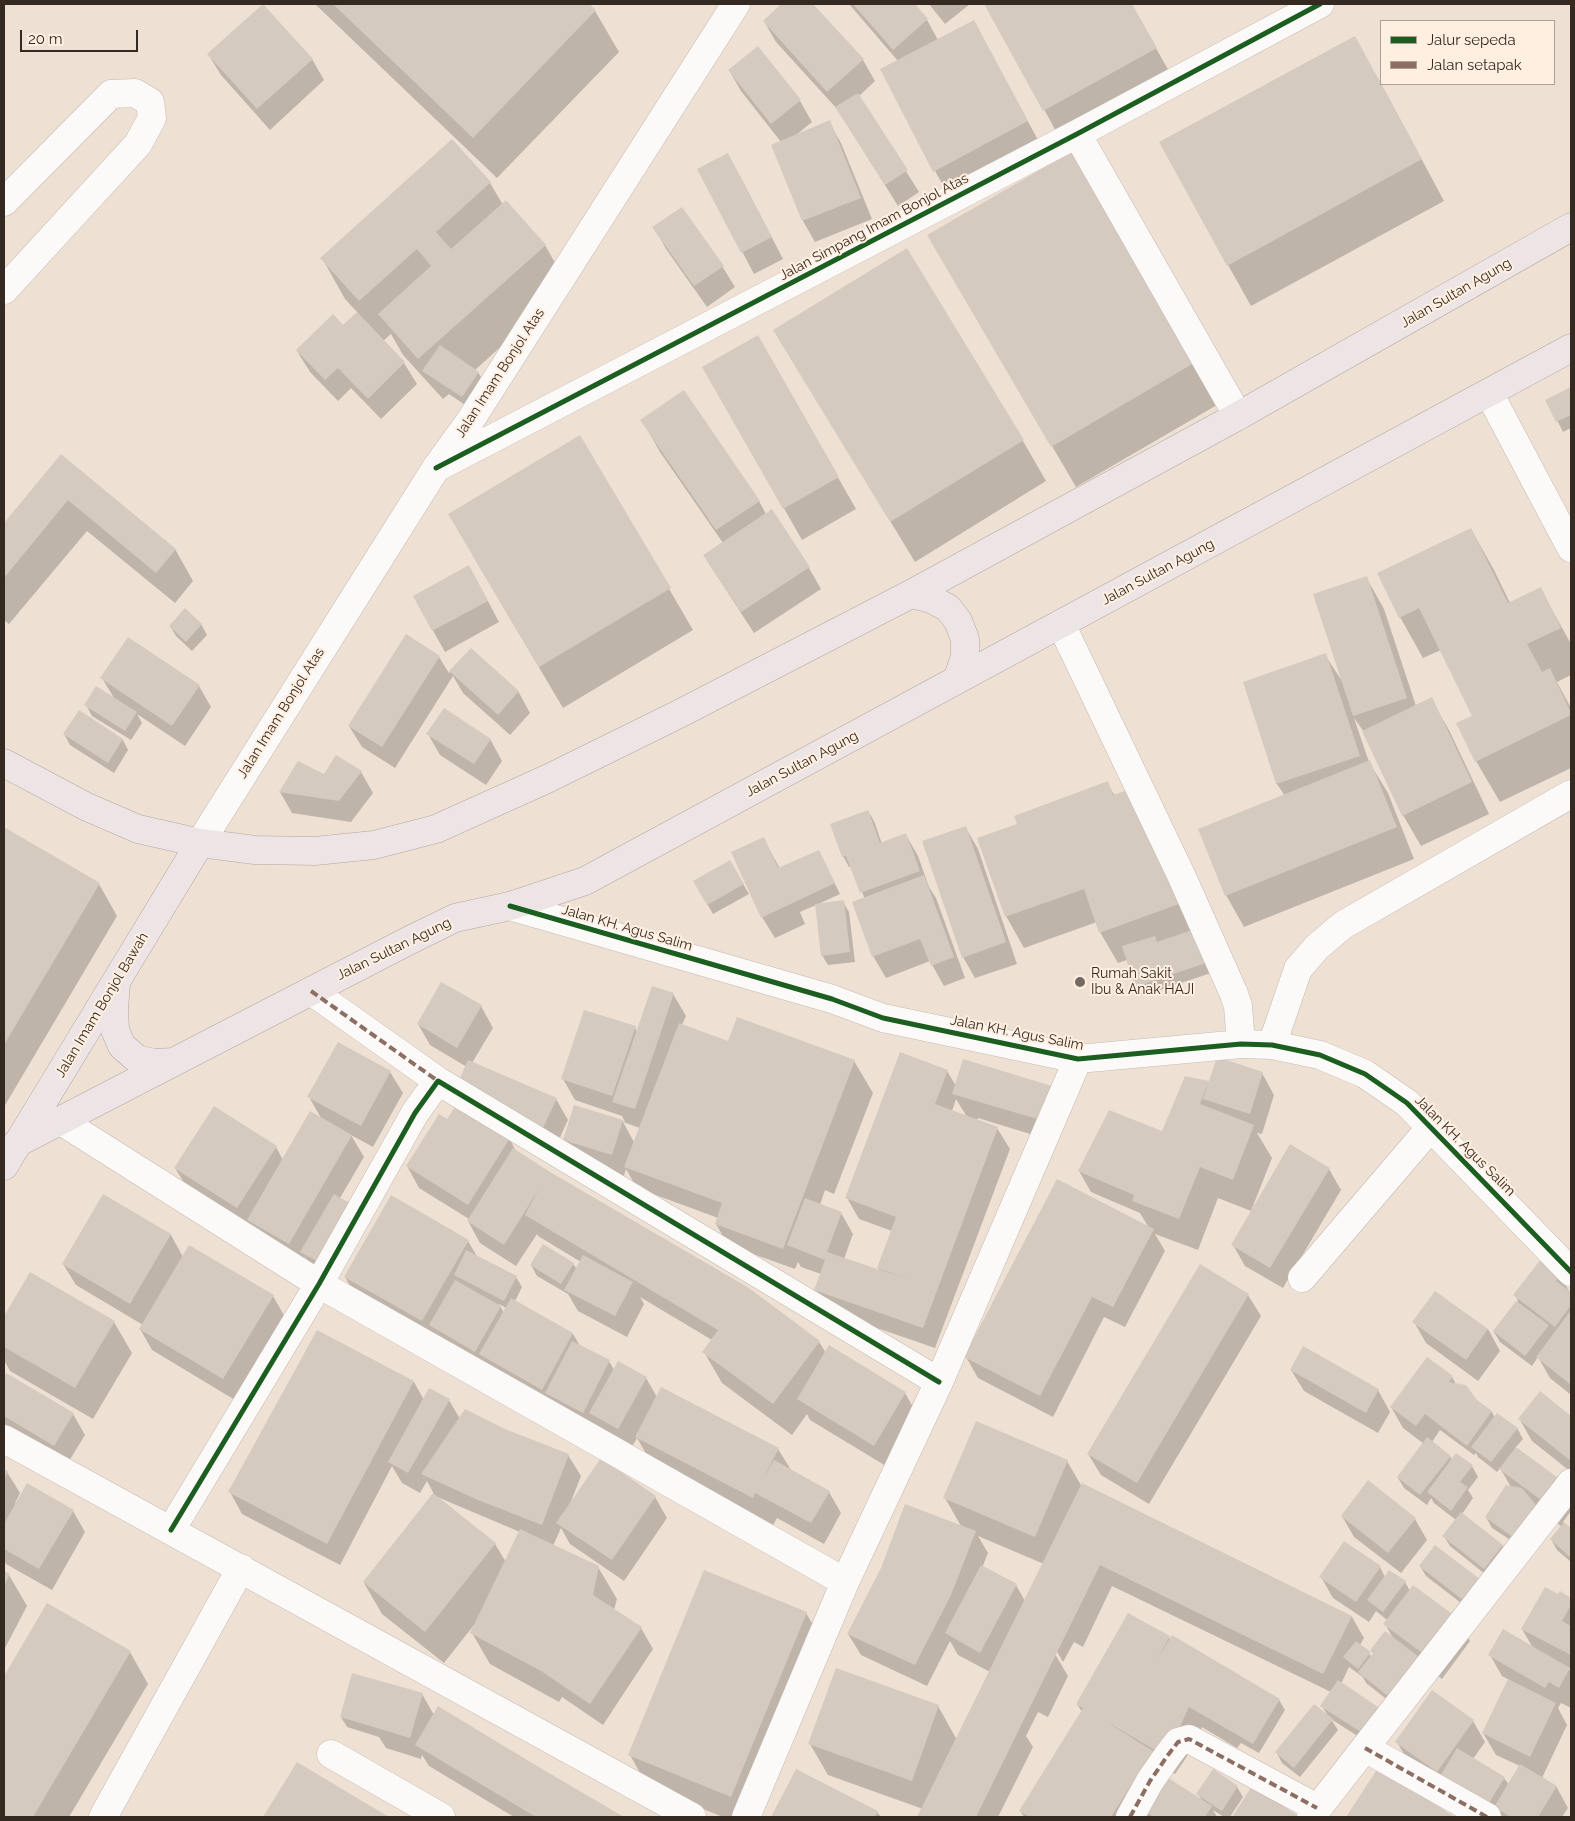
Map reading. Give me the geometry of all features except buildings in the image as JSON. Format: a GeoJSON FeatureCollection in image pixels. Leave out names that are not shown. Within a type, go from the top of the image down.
{"type":"FeatureCollection","features":[{"type":"Feature","properties":{"kind":"main road","name":"Jalan Sultan Agung"},"geometry":{"type":"LineString","coordinates":[[200,843],[255,850],[315,851],[374,845],[436,829],[547,779],[679,714],[912,594],[1238,416],[1571,227]]}},
{"type":"Feature","properties":{"kind":"main road","name":"Jalan Sultan Agung"},"geometry":{"type":"LineString","coordinates":[[10,1155],[60,1121],[455,918],[510,906],[584,882],[1571,348]]}},
{"type":"Feature","properties":{"kind":"main road"},"geometry":{"type":"LineString","coordinates":[[912,594],[931,599],[948,608],[958,621],[966,639],[964,657],[957,680]]}},
{"type":"Feature","properties":{"kind":"main road"},"geometry":{"type":"LineString","coordinates":[[4,763],[87,807],[138,830],[200,843]]}},
{"type":"Feature","properties":{"kind":"main road","name":"Jalan Imam Bonjol Bawah"},"geometry":{"type":"LineString","coordinates":[[10,1155],[116,984],[200,843]]}},
{"type":"Feature","properties":{"kind":"main road"},"geometry":{"type":"LineString","coordinates":[[116,984],[115,1030],[122,1046],[137,1059],[154,1063],[174,1062]]}},
{"type":"Feature","properties":{"kind":"street","name":"Jalan Imam Bonjol Atas"},"geometry":{"type":"LineString","coordinates":[[200,843],[436,468],[470,421],[736,4]]}},
{"type":"Feature","properties":{"kind":"street","name":"Jalan Simpang Imam Bonjol Atas"},"geometry":{"type":"LineString","coordinates":[[436,468],[1077,134],[1320,4]]}},
{"type":"Feature","properties":{"kind":"street"},"geometry":{"type":"LineString","coordinates":[[4,202],[112,94],[135,94],[150,102],[152,118],[138,144],[4,290]]}},
{"type":"Feature","properties":{"kind":"street"},"geometry":{"type":"LineString","coordinates":[[1077,134],[1238,416]]}},
{"type":"Feature","properties":{"kind":"street"},"geometry":{"type":"LineString","coordinates":[[1489,393],[1571,548]]}},
{"type":"Feature","properties":{"kind":"street"},"geometry":{"type":"LineString","coordinates":[[1061,624],[1182,878],[1234,994],[1238,1006],[1241,1044]]}},
{"type":"Feature","properties":{"kind":"street"},"geometry":{"type":"LineString","coordinates":[[1272,1045],[1298,969],[1324,941],[1343,926],[1571,794]]}},
{"type":"Feature","properties":{"kind":"street","name":"Jalan KH. Agus Salim"},"geometry":{"type":"LineString","coordinates":[[510,906],[832,999],[884,1018],[1078,1059],[1241,1044],[1272,1045],[1320,1055],[1365,1074],[1407,1103],[1571,1272]]}},
{"type":"Feature","properties":{"kind":"street"},"geometry":{"type":"LineString","coordinates":[[311,991],[438,1081],[939,1382]]}},
{"type":"Feature","properties":{"kind":"street"},"geometry":{"type":"LineString","coordinates":[[746,1817],[845,1582],[939,1382],[1078,1059]]}},
{"type":"Feature","properties":{"kind":"street"},"geometry":{"type":"LineString","coordinates":[[171,1530],[319,1284],[415,1113],[438,1081]]}},
{"type":"Feature","properties":{"kind":"street"},"geometry":{"type":"LineString","coordinates":[[60,1121],[319,1284],[845,1582]]}},
{"type":"Feature","properties":{"kind":"street"},"geometry":{"type":"LineString","coordinates":[[1302,1278],[1431,1127]]}},
{"type":"Feature","properties":{"kind":"street"},"geometry":{"type":"LineString","coordinates":[[4,1439],[241,1568],[685,1816]]}},
{"type":"Feature","properties":{"kind":"street"},"geometry":{"type":"LineString","coordinates":[[1130,1817],[1150,1780],[1168,1754],[1178,1742],[1189,1739],[1314,1813],[1571,1483]]}},
{"type":"Feature","properties":{"kind":"street"},"geometry":{"type":"LineString","coordinates":[[103,1817],[241,1568]]}},
{"type":"Feature","properties":{"kind":"street"},"geometry":{"type":"LineString","coordinates":[[1365,1748],[1487,1817]]}},
{"type":"Feature","properties":{"kind":"street"},"geometry":{"type":"LineString","coordinates":[[331,1754],[441,1817]]}},
{"type":"Feature","properties":{"kind":"marked path"},"geometry":{"type":"LineString","coordinates":[[311,991],[438,1081]]}},
{"type":"Feature","properties":{"kind":"marked path"},"geometry":{"type":"LineString","coordinates":[[1130,1817],[1150,1781],[1168,1755],[1178,1742],[1189,1739],[1317,1808]]}},
{"type":"Feature","properties":{"kind":"marked path"},"geometry":{"type":"LineString","coordinates":[[1365,1748],[1487,1817]]}},
{"type":"Feature","properties":{"kind":"cycle path"},"geometry":{"type":"LineString","coordinates":[[436,468],[1077,134],[1320,4]]}},
{"type":"Feature","properties":{"kind":"cycle path"},"geometry":{"type":"LineString","coordinates":[[510,906],[832,999],[883,1018],[1078,1059],[1241,1044],[1272,1045],[1320,1055],[1365,1074],[1407,1103],[1571,1272]]}},
{"type":"Feature","properties":{"kind":"cycle path"},"geometry":{"type":"LineString","coordinates":[[171,1530],[319,1284],[415,1113],[438,1081],[939,1382]]}},
{"type":"Feature","properties":{"kind":"place","name":"Rumah Sakit Ibu & Anak HAJI"},"geometry":{"type":"Point","coordinates":[1080,982]}}]}
